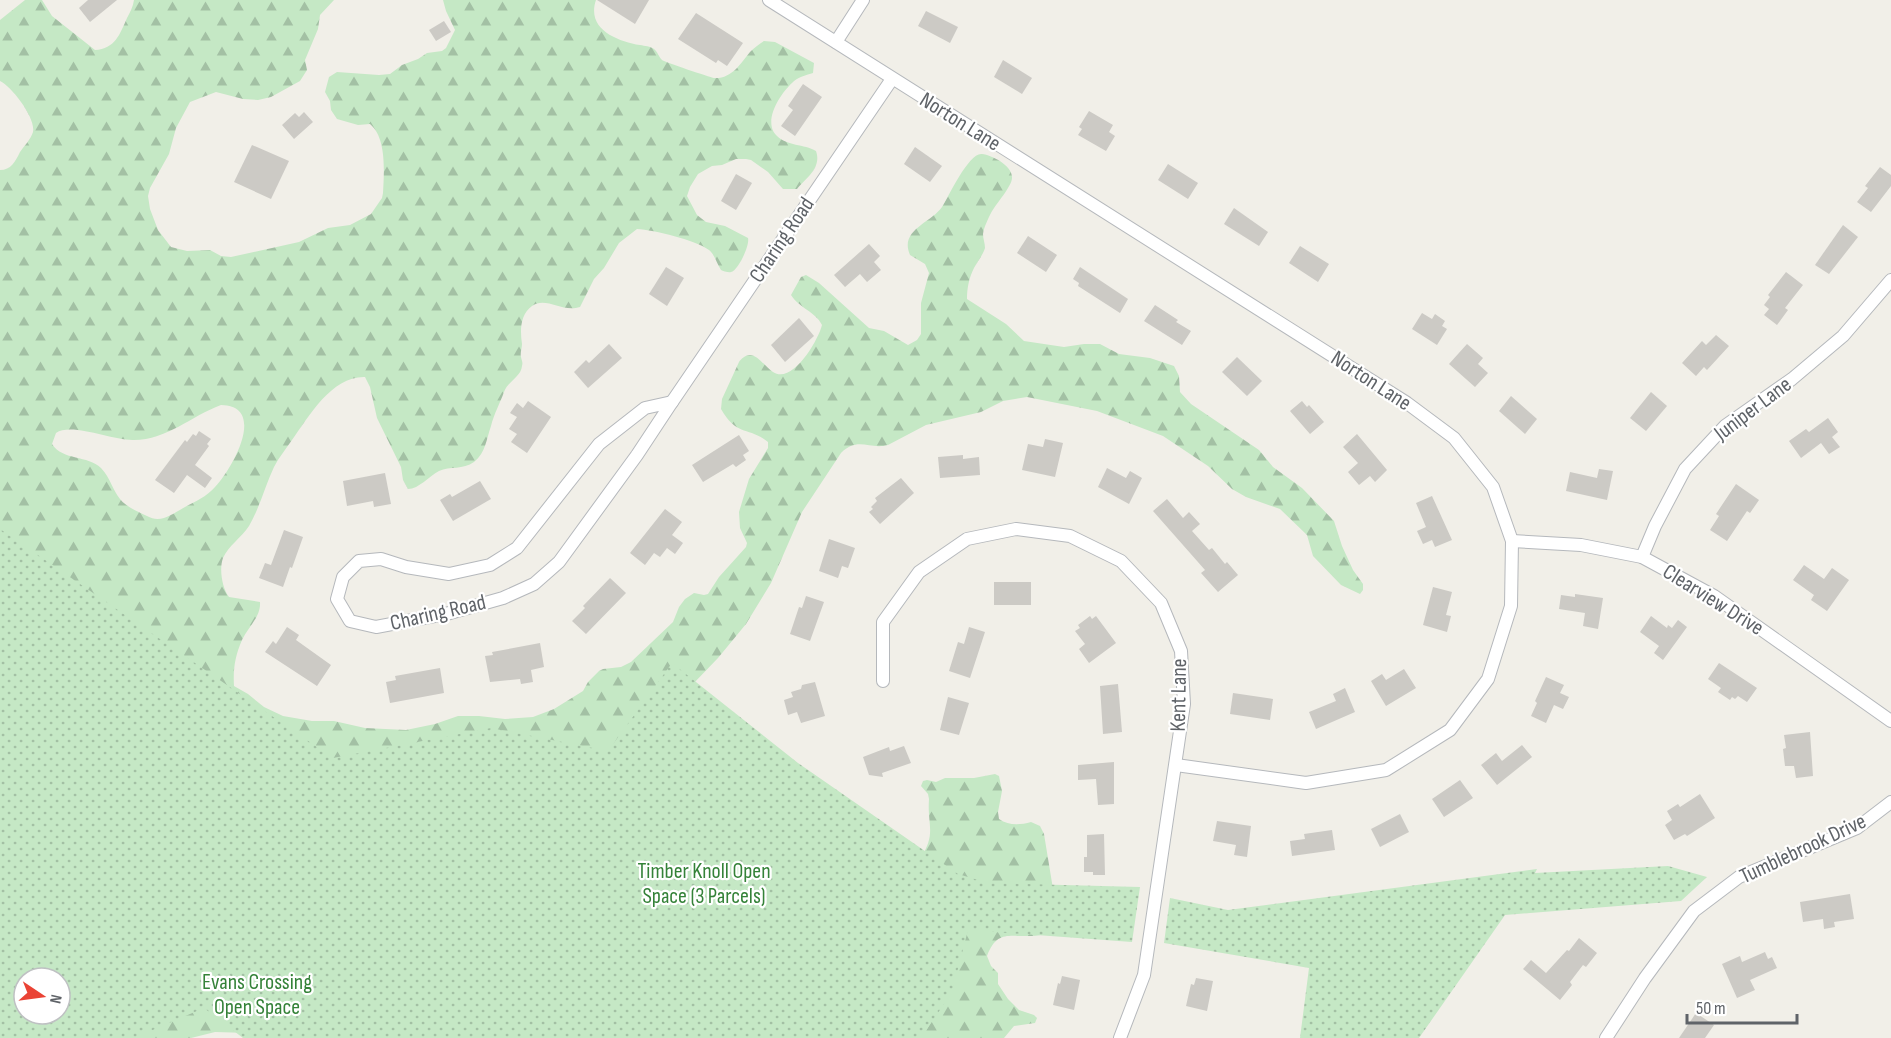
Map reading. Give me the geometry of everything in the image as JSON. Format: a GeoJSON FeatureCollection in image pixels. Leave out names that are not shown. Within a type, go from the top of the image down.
{"type":"FeatureCollection","features":[{"type":"Feature","properties":{"kind":"street","name":"Norton Lane"},"geometry":{"type":"LineString","coordinates":[[770,0],[1417,410],[1454,438],[1493,488],[1512,542],[1511,606],[1488,679],[1450,730],[1386,770],[1306,783],[1176,765]]}},
{"type":"Feature","properties":{"kind":"street"},"geometry":{"type":"LineString","coordinates":[[836,42],[863,0]]}},
{"type":"Feature","properties":{"kind":"street","name":"Charing Road"},"geometry":{"type":"LineString","coordinates":[[672,402],[645,408],[599,444],[517,548],[490,565],[448,574],[406,567],[381,559],[359,561],[343,577],[336,599],[350,621],[376,627],[450,613],[503,598],[534,584],[558,562],[637,455],[892,79]]}},
{"type":"Feature","properties":{"kind":"street","name":"Juniper Lane"},"geometry":{"type":"LineString","coordinates":[[1642,557],[1684,469],[1725,426],[1792,380],[1843,336],[1891,280]]}},
{"type":"Feature","properties":{"kind":"street","name":"Kent Lane"},"geometry":{"type":"LineString","coordinates":[[883,681],[882,622],[919,572],[967,538],[1016,529],[1070,536],[1121,561],[1161,603],[1181,651],[1184,704],[1144,975],[1120,1038]]}},
{"type":"Feature","properties":{"kind":"street","name":"Clearview Drive"},"geometry":{"type":"LineString","coordinates":[[1512,542],[1581,544],[1642,557],[1714,596],[1891,721]]}},
{"type":"Feature","properties":{"kind":"street","name":"Tumblebrook Drive"},"geometry":{"type":"LineString","coordinates":[[1606,1038],[1645,978],[1694,911],[1739,877],[1857,828],[1891,802]]}},
{"type":"Feature","properties":{"kind":"green space"},"geometry":{"type":"Polygon","coordinates":[[[25,0],[42,0],[52,16],[95,50],[107,47],[116,40],[134,0],[334,0],[320,15],[318,29],[305,60],[307,70],[300,81],[271,97],[258,100],[243,99],[216,92],[190,102],[176,128],[169,154],[150,188],[148,196],[150,209],[158,230],[171,247],[187,251],[210,250],[221,256],[231,257],[299,242],[328,228],[350,225],[371,214],[383,193],[382,147],[370,124],[358,125],[337,119],[331,110],[330,101],[325,92],[329,77],[337,72],[390,74],[402,65],[427,53],[442,51],[446,48],[455,30],[443,0],[596,0],[595,19],[599,26],[613,37],[652,48],[662,60],[714,78],[731,73],[750,52],[764,41],[775,42],[814,63],[813,73],[802,76],[787,88],[774,108],[771,123],[773,130],[781,139],[816,151],[815,168],[797,189],[783,189],[768,172],[746,159],[736,159],[722,165],[712,166],[698,174],[690,187],[687,196],[697,215],[706,222],[725,226],[748,238],[745,252],[734,271],[721,270],[711,252],[703,246],[674,236],[637,229],[619,243],[604,268],[594,279],[580,307],[567,308],[543,303],[532,306],[525,314],[522,323],[521,370],[506,388],[483,450],[474,462],[439,471],[420,485],[408,489],[403,480],[401,467],[377,418],[370,387],[365,377],[353,378],[342,383],[314,409],[276,463],[253,519],[225,554],[221,567],[223,584],[229,597],[260,602],[256,617],[242,640],[238,652],[234,668],[234,686],[264,707],[283,716],[312,721],[334,721],[365,728],[406,730],[458,716],[505,719],[533,717],[554,709],[583,691],[599,671],[621,667],[631,662],[673,622],[685,599],[694,593],[708,594],[719,577],[746,547],[747,543],[740,528],[739,512],[749,479],[768,448],[768,442],[732,424],[721,409],[722,399],[739,362],[750,355],[759,359],[773,372],[780,374],[796,367],[810,350],[822,325],[791,295],[801,277],[806,275],[819,283],[869,328],[884,331],[908,345],[917,340],[921,334],[921,303],[929,273],[925,264],[910,255],[909,239],[912,233],[942,207],[971,160],[982,154],[991,156],[1006,165],[1012,178],[985,226],[983,234],[985,248],[971,276],[967,299],[1006,324],[1024,341],[1064,347],[1100,344],[1119,354],[1150,358],[1174,366],[1179,376],[1180,392],[1191,404],[1259,450],[1273,467],[1302,488],[1334,521],[1353,570],[1363,584],[1363,590],[1360,594],[1341,585],[1313,556],[1307,535],[1280,509],[1246,497],[1232,489],[1208,466],[1163,436],[1097,411],[1027,397],[1003,401],[981,412],[926,425],[888,445],[858,444],[841,453],[802,512],[771,583],[746,624],[692,685],[920,859],[930,836],[929,799],[921,786],[923,781],[936,782],[945,778],[974,778],[995,774],[999,776],[1002,791],[999,819],[1011,824],[1031,822],[1040,826],[1044,834],[1053,889],[1050,934],[1005,937],[995,942],[987,956],[991,966],[998,973],[998,984],[1008,999],[1019,1010],[1037,1018],[1035,1023],[1014,1026],[1004,1038],[274,1038],[249,1033],[215,1032],[191,1038],[0,1038],[0,170],[12,165],[29,140],[33,126],[22,104],[0,81],[0,20],[25,0]],[[221,405],[168,432],[146,439],[125,440],[82,431],[63,430],[56,433],[52,444],[62,453],[89,461],[101,468],[122,502],[140,513],[162,519],[197,501],[212,490],[230,467],[242,440],[244,427],[242,416],[235,408],[221,405]]]}},
{"type":"Feature","properties":{"kind":"green space"},"geometry":{"type":"Polygon","coordinates":[[[0,529],[333,758],[491,728],[608,751],[672,663],[798,763],[958,874],[988,883],[1140,887],[1132,942],[968,930],[952,992],[921,1038],[243,1038],[204,1008],[134,1038],[0,1038],[0,529]]]}},
{"type":"Feature","properties":{"kind":"green space"},"geometry":{"type":"Polygon","coordinates":[[[1668,866],[1707,877],[1681,901],[1505,915],[1419,1038],[1300,1038],[1309,968],[1164,943],[1170,898],[1228,910],[1537,869],[1535,873],[1668,866]]]}},
{"type":"Feature","properties":{"kind":"building"},"geometry":{"type":"Polygon","coordinates":[[[88,0],[117,0],[90,22],[79,8],[88,0]]]}},
{"type":"Feature","properties":{"kind":"building"},"geometry":{"type":"Polygon","coordinates":[[[597,0],[649,0],[635,24],[597,0]]]}},
{"type":"Feature","properties":{"kind":"building"},"geometry":{"type":"Polygon","coordinates":[[[926,11],[958,27],[950,43],[918,26],[926,11]]]}},
{"type":"Feature","properties":{"kind":"building"},"geometry":{"type":"Polygon","coordinates":[[[696,13],[743,43],[727,66],[718,60],[716,63],[678,39],[696,13]]]}},
{"type":"Feature","properties":{"kind":"building"},"geometry":{"type":"Polygon","coordinates":[[[444,21],[451,32],[436,41],[429,30],[444,21]]]}},
{"type":"Feature","properties":{"kind":"building"},"geometry":{"type":"Polygon","coordinates":[[[1003,60],[1032,78],[1022,94],[994,77],[1003,60]]]}},
{"type":"Feature","properties":{"kind":"building"},"geometry":{"type":"Polygon","coordinates":[[[803,84],[822,97],[795,136],[781,126],[793,110],[788,106],[803,84]]]}},
{"type":"Feature","properties":{"kind":"building"},"geometry":{"type":"Polygon","coordinates":[[[1089,111],[1113,125],[1109,132],[1115,136],[1106,151],[1078,135],[1082,129],[1079,127],[1089,111]]]}},
{"type":"Feature","properties":{"kind":"building"},"geometry":{"type":"Polygon","coordinates":[[[304,112],[313,122],[294,139],[282,125],[295,113],[299,117],[304,112]]]}},
{"type":"Feature","properties":{"kind":"building"},"geometry":{"type":"Polygon","coordinates":[[[252,145],[289,161],[271,199],[234,182],[252,145]]]}},
{"type":"Feature","properties":{"kind":"building"},"geometry":{"type":"Polygon","coordinates":[[[915,147],[942,166],[930,182],[904,164],[915,147]]]}},
{"type":"Feature","properties":{"kind":"building"},"geometry":{"type":"Polygon","coordinates":[[[1168,164],[1198,183],[1188,199],[1158,180],[1168,164]]]}},
{"type":"Feature","properties":{"kind":"building"},"geometry":{"type":"Polygon","coordinates":[[[1880,167],[1891,175],[1891,186],[1871,212],[1857,202],[1868,188],[1865,186],[1880,167]]]}},
{"type":"Feature","properties":{"kind":"building"},"geometry":{"type":"Polygon","coordinates":[[[736,174],[752,183],[736,210],[721,201],[736,174]]]}},
{"type":"Feature","properties":{"kind":"building"},"geometry":{"type":"Polygon","coordinates":[[[1234,208],[1268,232],[1259,246],[1224,224],[1234,208]]]}},
{"type":"Feature","properties":{"kind":"building"},"geometry":{"type":"Polygon","coordinates":[[[1843,225],[1858,237],[1829,274],[1815,265],[1843,225]]]}},
{"type":"Feature","properties":{"kind":"building"},"geometry":{"type":"Polygon","coordinates":[[[1028,236],[1057,255],[1046,272],[1017,253],[1028,236]]]}},
{"type":"Feature","properties":{"kind":"building"},"geometry":{"type":"Polygon","coordinates":[[[869,244],[880,256],[874,262],[881,270],[867,282],[860,274],[845,287],[834,275],[869,244]]]}},
{"type":"Feature","properties":{"kind":"building"},"geometry":{"type":"Polygon","coordinates":[[[1300,246],[1329,264],[1318,282],[1289,263],[1300,246]]]}},
{"type":"Feature","properties":{"kind":"building"},"geometry":{"type":"Polygon","coordinates":[[[666,267],[684,278],[667,306],[649,294],[666,267]]]}},
{"type":"Feature","properties":{"kind":"building"},"geometry":{"type":"Polygon","coordinates":[[[1080,267],[1128,299],[1120,313],[1078,286],[1079,283],[1073,279],[1080,267]]]}},
{"type":"Feature","properties":{"kind":"building"},"geometry":{"type":"Polygon","coordinates":[[[1786,272],[1803,285],[1785,308],[1788,310],[1777,325],[1764,315],[1769,309],[1764,305],[1770,297],[1768,295],[1786,272]]]}},
{"type":"Feature","properties":{"kind":"building"},"geometry":{"type":"Polygon","coordinates":[[[1155,305],[1191,331],[1182,345],[1144,321],[1155,305]]]}},
{"type":"Feature","properties":{"kind":"building"},"geometry":{"type":"Polygon","coordinates":[[[1422,313],[1432,319],[1435,314],[1445,321],[1442,326],[1447,329],[1437,345],[1412,329],[1422,313]]]}},
{"type":"Feature","properties":{"kind":"building"},"geometry":{"type":"Polygon","coordinates":[[[799,318],[814,336],[785,362],[771,345],[799,318]]]}},
{"type":"Feature","properties":{"kind":"building"},"geometry":{"type":"Polygon","coordinates":[[[1716,335],[1729,346],[1707,370],[1704,367],[1696,376],[1682,363],[1702,341],[1706,345],[1716,335]]]}},
{"type":"Feature","properties":{"kind":"building"},"geometry":{"type":"Polygon","coordinates":[[[609,344],[622,358],[588,388],[574,372],[586,360],[589,363],[609,344]]]}},
{"type":"Feature","properties":{"kind":"building"},"geometry":{"type":"Polygon","coordinates":[[[1467,344],[1483,358],[1478,364],[1488,373],[1475,387],[1449,364],[1467,344]]]}},
{"type":"Feature","properties":{"kind":"building"},"geometry":{"type":"Polygon","coordinates":[[[1237,357],[1262,381],[1247,396],[1222,372],[1237,357]]]}},
{"type":"Feature","properties":{"kind":"building"},"geometry":{"type":"Polygon","coordinates":[[[1651,392],[1667,406],[1646,431],[1630,418],[1651,392]]]}},
{"type":"Feature","properties":{"kind":"building"},"geometry":{"type":"Polygon","coordinates":[[[1511,396],[1537,419],[1525,434],[1499,411],[1511,396]]]}},
{"type":"Feature","properties":{"kind":"building"},"geometry":{"type":"Polygon","coordinates":[[[528,401],[551,417],[527,453],[511,442],[517,434],[509,429],[517,417],[510,413],[517,403],[523,408],[528,401]]]}},
{"type":"Feature","properties":{"kind":"building"},"geometry":{"type":"Polygon","coordinates":[[[1302,401],[1307,407],[1309,405],[1324,422],[1310,434],[1290,411],[1302,401]]]}},
{"type":"Feature","properties":{"kind":"building"},"geometry":{"type":"Polygon","coordinates":[[[1828,418],[1838,432],[1832,437],[1840,447],[1829,454],[1821,443],[1801,458],[1789,441],[1806,429],[1809,432],[1828,418]]]}},
{"type":"Feature","properties":{"kind":"building"},"geometry":{"type":"Polygon","coordinates":[[[199,431],[211,439],[207,444],[209,446],[195,465],[212,478],[205,488],[187,475],[174,493],[155,480],[185,440],[187,442],[193,434],[196,436],[199,431]]]}},
{"type":"Feature","properties":{"kind":"building"},"geometry":{"type":"Polygon","coordinates":[[[1357,434],[1387,470],[1375,482],[1370,476],[1359,485],[1348,472],[1358,463],[1343,447],[1357,434]]]}},
{"type":"Feature","properties":{"kind":"building"},"geometry":{"type":"Polygon","coordinates":[[[739,435],[749,451],[743,455],[746,460],[736,467],[733,464],[703,482],[692,465],[739,435]]]}},
{"type":"Feature","properties":{"kind":"building"},"geometry":{"type":"Polygon","coordinates":[[[1045,439],[1063,443],[1055,477],[1022,470],[1028,444],[1043,447],[1045,439]]]}},
{"type":"Feature","properties":{"kind":"building"},"geometry":{"type":"Polygon","coordinates":[[[963,455],[963,459],[979,457],[980,475],[940,478],[938,457],[963,455]]]}},
{"type":"Feature","properties":{"kind":"building"},"geometry":{"type":"Polygon","coordinates":[[[1107,468],[1126,478],[1130,471],[1142,478],[1129,504],[1098,487],[1107,468]]]}},
{"type":"Feature","properties":{"kind":"building"},"geometry":{"type":"Polygon","coordinates":[[[1599,469],[1613,471],[1607,500],[1566,491],[1570,472],[1597,478],[1599,469]]]}},
{"type":"Feature","properties":{"kind":"building"},"geometry":{"type":"Polygon","coordinates":[[[385,473],[391,504],[374,507],[373,501],[347,506],[343,481],[385,473]]]}},
{"type":"Feature","properties":{"kind":"building"},"geometry":{"type":"Polygon","coordinates":[[[901,478],[914,493],[880,524],[869,512],[877,501],[875,498],[901,478]]]}},
{"type":"Feature","properties":{"kind":"building"},"geometry":{"type":"Polygon","coordinates":[[[480,481],[491,499],[453,521],[440,500],[450,494],[452,497],[480,481]]]}},
{"type":"Feature","properties":{"kind":"building"},"geometry":{"type":"Polygon","coordinates":[[[1736,484],[1759,500],[1750,513],[1747,511],[1727,541],[1710,530],[1719,516],[1716,514],[1736,484]]]}},
{"type":"Feature","properties":{"kind":"building"},"geometry":{"type":"Polygon","coordinates":[[[1432,496],[1452,540],[1435,547],[1432,540],[1423,544],[1417,531],[1426,527],[1416,503],[1432,496]]]}},
{"type":"Feature","properties":{"kind":"building"},"geometry":{"type":"Polygon","coordinates":[[[1167,499],[1183,518],[1189,512],[1200,524],[1192,531],[1209,550],[1212,548],[1238,575],[1218,592],[1201,573],[1205,570],[1153,511],[1167,499]]]}},
{"type":"Feature","properties":{"kind":"building"},"geometry":{"type":"Polygon","coordinates":[[[665,509],[682,522],[672,535],[683,543],[675,554],[667,548],[660,557],[654,553],[645,565],[630,553],[665,509]]]}},
{"type":"Feature","properties":{"kind":"building"},"geometry":{"type":"Polygon","coordinates":[[[284,530],[303,537],[283,587],[259,578],[265,563],[271,565],[284,530]]]}},
{"type":"Feature","properties":{"kind":"building"},"geometry":{"type":"Polygon","coordinates":[[[829,539],[855,548],[848,568],[842,566],[838,578],[819,571],[829,539]]]}},
{"type":"Feature","properties":{"kind":"building"},"geometry":{"type":"Polygon","coordinates":[[[1804,565],[1824,579],[1832,568],[1849,580],[1827,611],[1811,600],[1814,595],[1793,580],[1804,565]]]}},
{"type":"Feature","properties":{"kind":"building"},"geometry":{"type":"Polygon","coordinates":[[[610,578],[626,593],[586,634],[572,621],[610,578]]]}},
{"type":"Feature","properties":{"kind":"building"},"geometry":{"type":"Polygon","coordinates":[[[994,582],[1031,582],[1031,605],[994,605],[994,582]]]}},
{"type":"Feature","properties":{"kind":"building"},"geometry":{"type":"Polygon","coordinates":[[[1433,587],[1452,592],[1446,615],[1451,616],[1447,632],[1423,625],[1433,587]]]}},
{"type":"Feature","properties":{"kind":"building"},"geometry":{"type":"Polygon","coordinates":[[[1575,594],[1603,598],[1598,629],[1583,626],[1585,613],[1559,609],[1561,595],[1575,597],[1575,594]]]}},
{"type":"Feature","properties":{"kind":"building"},"geometry":{"type":"Polygon","coordinates":[[[806,596],[824,602],[810,641],[790,634],[799,607],[802,608],[806,596]]]}},
{"type":"Feature","properties":{"kind":"building"},"geometry":{"type":"Polygon","coordinates":[[[1090,616],[1092,619],[1096,616],[1116,643],[1089,663],[1079,649],[1085,644],[1075,631],[1080,628],[1078,625],[1090,616]]]}},
{"type":"Feature","properties":{"kind":"building"},"geometry":{"type":"Polygon","coordinates":[[[1651,616],[1667,628],[1668,625],[1672,628],[1678,620],[1687,627],[1663,660],[1654,653],[1659,646],[1640,632],[1651,616]]]}},
{"type":"Feature","properties":{"kind":"building"},"geometry":{"type":"Polygon","coordinates":[[[287,627],[299,635],[296,640],[331,665],[317,686],[265,652],[273,641],[276,644],[287,627]]]}},
{"type":"Feature","properties":{"kind":"building"},"geometry":{"type":"Polygon","coordinates":[[[969,627],[985,632],[970,678],[949,671],[958,642],[964,644],[969,627]]]}},
{"type":"Feature","properties":{"kind":"building"},"geometry":{"type":"Polygon","coordinates":[[[540,643],[544,667],[531,670],[533,682],[521,684],[520,679],[490,682],[485,656],[493,655],[492,652],[540,643]]]}},
{"type":"Feature","properties":{"kind":"building"},"geometry":{"type":"Polygon","coordinates":[[[1719,663],[1757,688],[1747,702],[1738,696],[1730,700],[1718,692],[1721,688],[1708,679],[1719,663]]]}},
{"type":"Feature","properties":{"kind":"building"},"geometry":{"type":"Polygon","coordinates":[[[440,668],[444,693],[390,703],[386,682],[396,680],[395,676],[440,668]]]}},
{"type":"Feature","properties":{"kind":"building"},"geometry":{"type":"Polygon","coordinates":[[[1404,669],[1416,688],[1386,706],[1371,681],[1382,674],[1386,680],[1404,669]]]}},
{"type":"Feature","properties":{"kind":"building"},"geometry":{"type":"Polygon","coordinates":[[[1546,677],[1564,685],[1560,693],[1569,697],[1563,709],[1554,705],[1546,723],[1531,716],[1546,677]]]}},
{"type":"Feature","properties":{"kind":"building"},"geometry":{"type":"Polygon","coordinates":[[[815,682],[825,716],[801,723],[797,712],[788,715],[784,700],[793,697],[791,692],[801,689],[802,685],[815,682]]]}},
{"type":"Feature","properties":{"kind":"building"},"geometry":{"type":"Polygon","coordinates":[[[1118,684],[1122,732],[1103,734],[1100,686],[1118,684]]]}},
{"type":"Feature","properties":{"kind":"building"},"geometry":{"type":"Polygon","coordinates":[[[1345,688],[1355,712],[1316,729],[1309,712],[1336,701],[1333,694],[1345,688]]]}},
{"type":"Feature","properties":{"kind":"building"},"geometry":{"type":"Polygon","coordinates":[[[1233,693],[1273,699],[1270,720],[1230,714],[1233,693]]]}},
{"type":"Feature","properties":{"kind":"building"},"geometry":{"type":"Polygon","coordinates":[[[948,697],[969,703],[959,735],[940,730],[948,697]]]}},
{"type":"Feature","properties":{"kind":"building"},"geometry":{"type":"Polygon","coordinates":[[[1810,732],[1813,776],[1796,778],[1794,766],[1785,766],[1784,735],[1810,732]]]}},
{"type":"Feature","properties":{"kind":"building"},"geometry":{"type":"Polygon","coordinates":[[[1522,745],[1532,757],[1497,785],[1481,765],[1496,753],[1502,761],[1522,745]]]}},
{"type":"Feature","properties":{"kind":"building"},"geometry":{"type":"Polygon","coordinates":[[[904,746],[911,763],[882,773],[883,777],[869,775],[863,757],[889,747],[890,751],[904,746]]]}},
{"type":"Feature","properties":{"kind":"building"},"geometry":{"type":"Polygon","coordinates":[[[1114,762],[1114,804],[1098,805],[1096,779],[1078,780],[1078,765],[1114,762]]]}},
{"type":"Feature","properties":{"kind":"building"},"geometry":{"type":"Polygon","coordinates":[[[1460,780],[1473,798],[1444,817],[1432,799],[1460,780]]]}},
{"type":"Feature","properties":{"kind":"building"},"geometry":{"type":"Polygon","coordinates":[[[1700,794],[1715,818],[1687,836],[1685,834],[1674,840],[1665,825],[1672,820],[1667,811],[1678,804],[1680,807],[1700,794]]]}},
{"type":"Feature","properties":{"kind":"building"},"geometry":{"type":"Polygon","coordinates":[[[1400,814],[1409,832],[1380,847],[1371,829],[1400,814]]]}},
{"type":"Feature","properties":{"kind":"building"},"geometry":{"type":"Polygon","coordinates":[[[1217,821],[1251,826],[1247,857],[1234,855],[1236,845],[1213,841],[1217,821]]]}},
{"type":"Feature","properties":{"kind":"building"},"geometry":{"type":"Polygon","coordinates":[[[1332,830],[1335,850],[1292,856],[1290,841],[1305,839],[1304,834],[1332,830]]]}},
{"type":"Feature","properties":{"kind":"building"},"geometry":{"type":"Polygon","coordinates":[[[1104,834],[1105,875],[1084,872],[1087,835],[1104,834]]]}},
{"type":"Feature","properties":{"kind":"building"},"geometry":{"type":"Polygon","coordinates":[[[1850,894],[1854,919],[1834,922],[1835,927],[1824,929],[1823,919],[1803,922],[1800,902],[1850,894]]]}},
{"type":"Feature","properties":{"kind":"building"},"geometry":{"type":"Polygon","coordinates":[[[1579,938],[1597,953],[1586,967],[1583,965],[1560,1000],[1523,969],[1531,960],[1546,973],[1579,938]]]}},
{"type":"Feature","properties":{"kind":"building"},"geometry":{"type":"Polygon","coordinates":[[[1765,952],[1768,959],[1772,957],[1777,968],[1750,980],[1755,990],[1737,998],[1722,964],[1740,956],[1742,962],[1765,952]]]}},
{"type":"Feature","properties":{"kind":"building"},"geometry":{"type":"Polygon","coordinates":[[[1062,976],[1080,980],[1074,1010],[1053,1005],[1062,976]]]}},
{"type":"Feature","properties":{"kind":"building"},"geometry":{"type":"Polygon","coordinates":[[[1196,978],[1213,981],[1207,1011],[1186,1006],[1191,984],[1194,985],[1196,978]]]}},
{"type":"Feature","properties":{"kind":"building"},"geometry":{"type":"Polygon","coordinates":[[[1696,1013],[1714,1025],[1705,1038],[1679,1038],[1696,1013]]]}},
{"type":"Feature","properties":{"kind":"park label","name":"Timber Knoll Open Space (3 Parcels)"},"geometry":{"type":"Point","coordinates":[704,884]}},
{"type":"Feature","properties":{"kind":"park label","name":"Evans Crossing Open Space"},"geometry":{"type":"Point","coordinates":[257,994]}}]}
